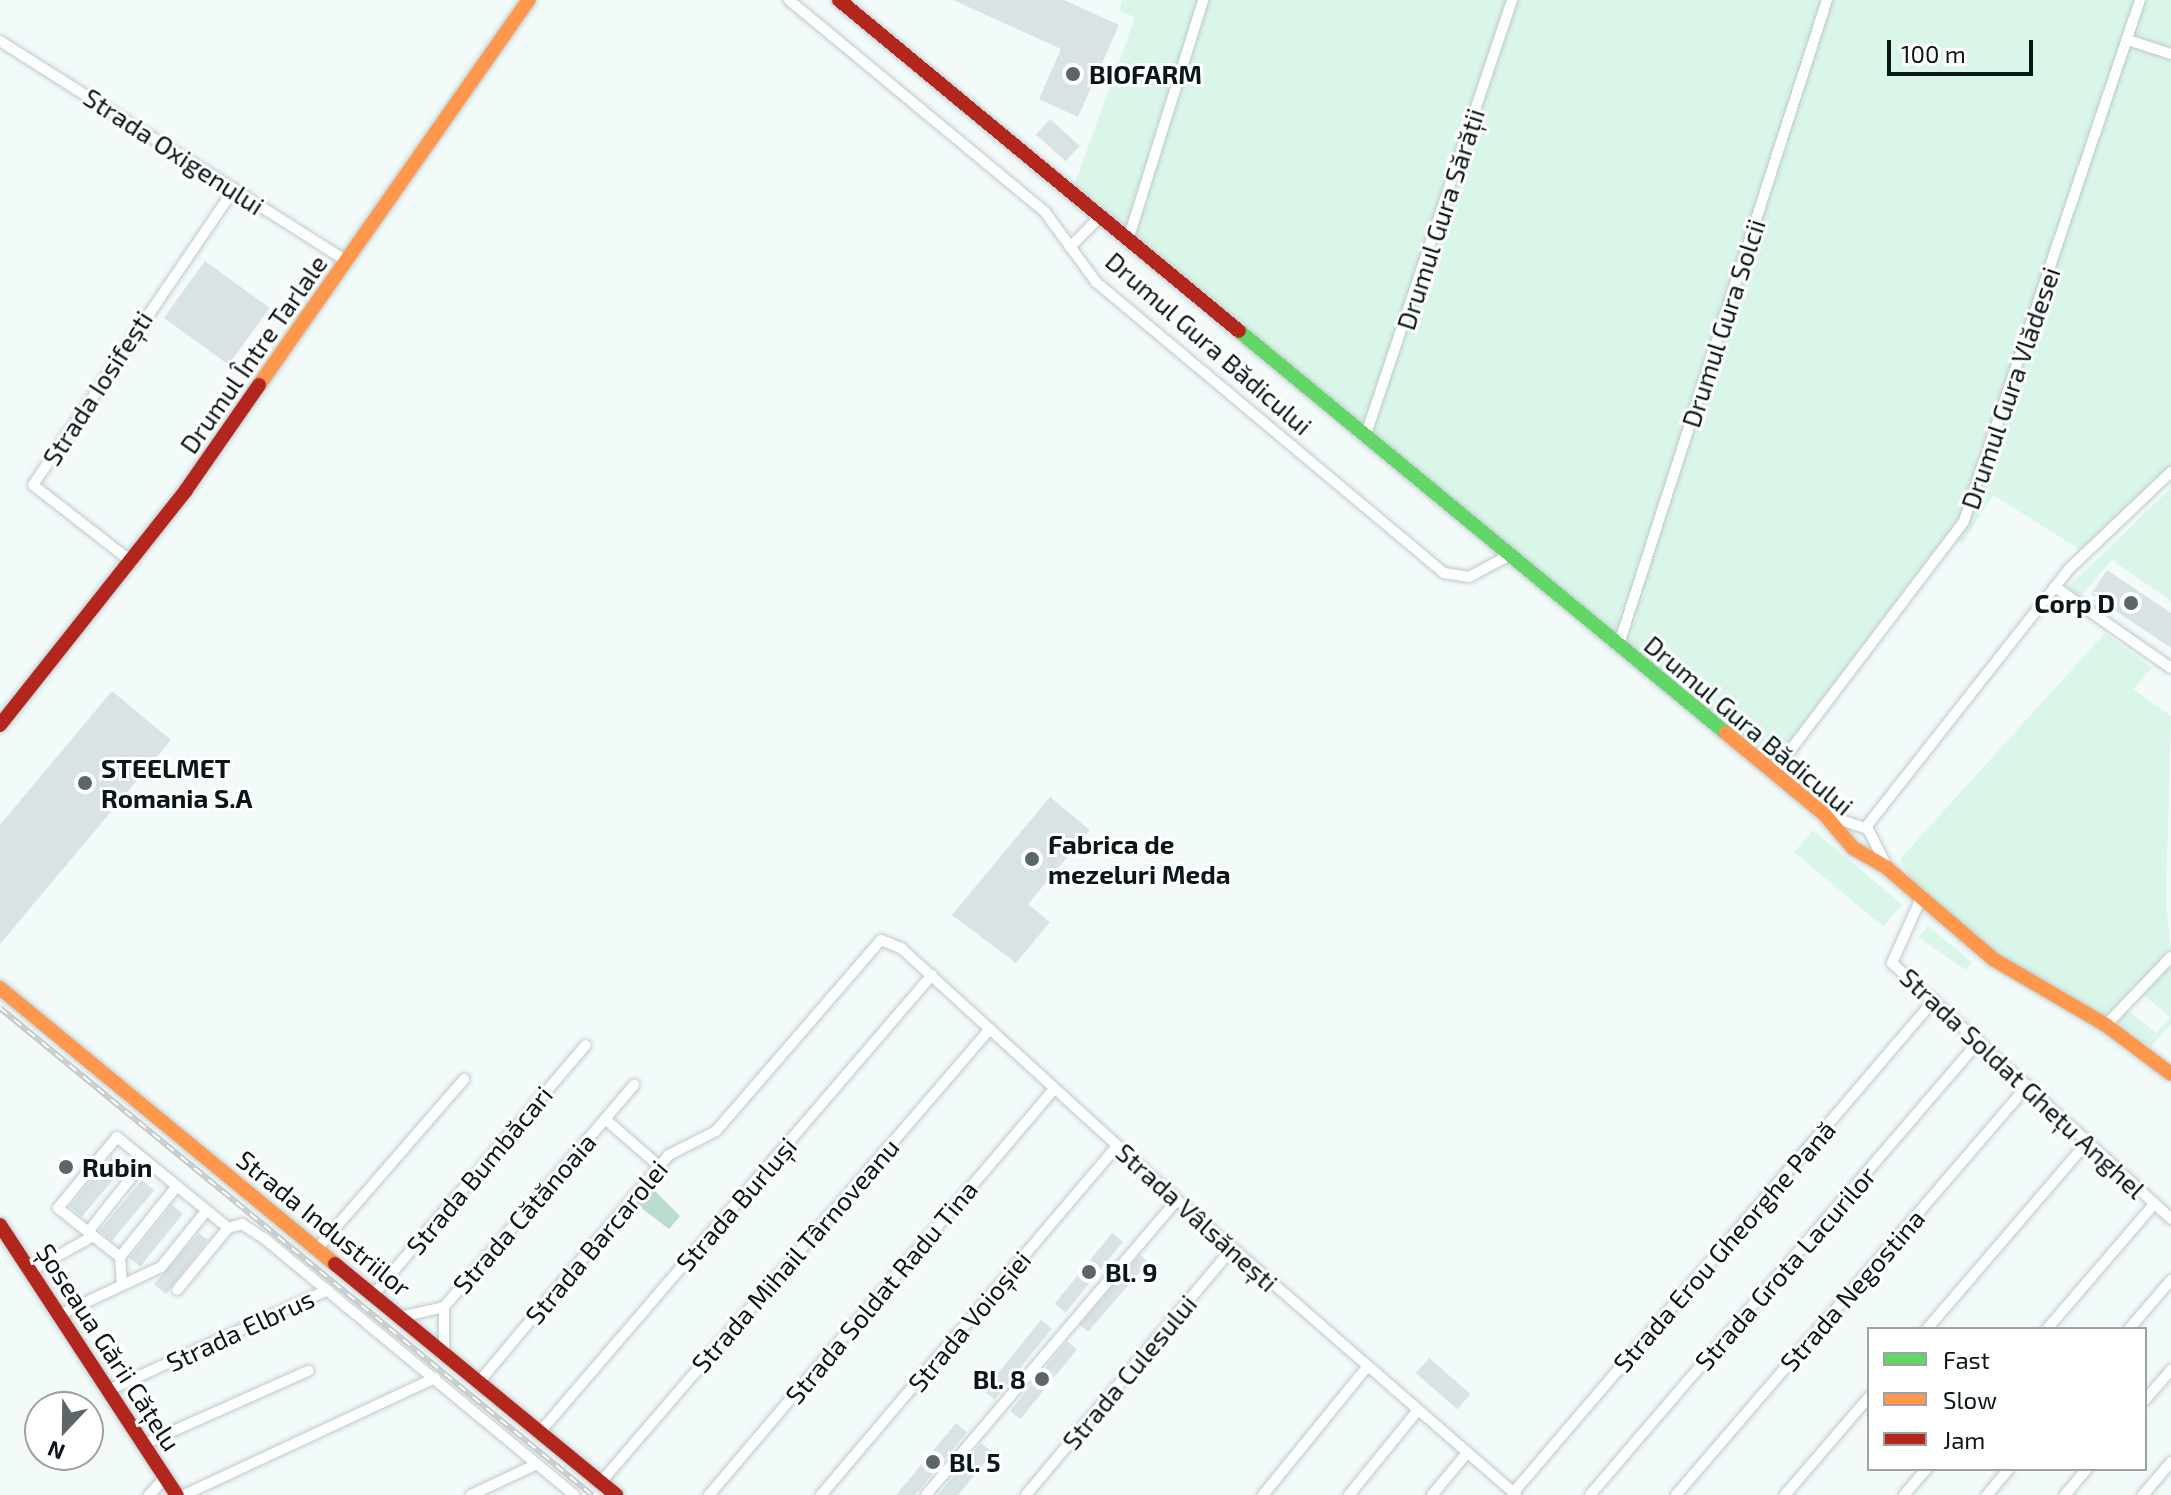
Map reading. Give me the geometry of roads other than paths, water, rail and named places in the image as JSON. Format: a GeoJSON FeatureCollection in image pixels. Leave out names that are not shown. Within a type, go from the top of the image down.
{"type":"FeatureCollection","features":[{"type":"Feature","properties":{"kind":"main road","name":"Drumul Între Tarlale"},"geometry":{"type":"LineString","coordinates":[[0,725],[132,562],[348,262],[529,0]]}},
{"type":"Feature","properties":{"kind":"main road","name":"Drumul Gura Bădicului"},"geometry":{"type":"LineString","coordinates":[[839,0],[1618,647],[1824,814],[1856,831],[1861,850],[1887,868],[1993,959],[2106,1025],[2171,1074]]}},
{"type":"Feature","properties":{"kind":"main road","name":"Strada Industriilor"},"geometry":{"type":"LineString","coordinates":[[0,988],[616,1495]]}},
{"type":"Feature","properties":{"kind":"main road","name":"Șoseaua Gării Cățelu"},"geometry":{"type":"LineString","coordinates":[[0,1225],[177,1495]]}},
{"type":"Feature","properties":{"kind":"street","name":"Drumul Gura Bădicului"},"geometry":{"type":"LineString","coordinates":[[789,0],[1011,183],[1070,247],[1096,282],[1444,573],[1469,577],[1508,556]]}},
{"type":"Feature","properties":{"kind":"street"},"geometry":{"type":"LineString","coordinates":[[1128,240],[1203,0]]}},
{"type":"Feature","properties":{"kind":"street","name":"Drumul Gura Sărății"},"geometry":{"type":"LineString","coordinates":[[1365,437],[1512,0]]}},
{"type":"Feature","properties":{"kind":"street","name":"Drumul Gura Solcii"},"geometry":{"type":"LineString","coordinates":[[1618,647],[1827,0]]}},
{"type":"Feature","properties":{"kind":"street","name":"Drumul Gura Vlădesei"},"geometry":{"type":"LineString","coordinates":[[1773,773],[1964,521],[2140,0]]}},
{"type":"Feature","properties":{"kind":"street"},"geometry":{"type":"LineString","coordinates":[[2128,40],[2171,54]]}},
{"type":"Feature","properties":{"kind":"street","name":"Strada Oxigenului"},"geometry":{"type":"LineString","coordinates":[[0,41],[348,262]]}},
{"type":"Feature","properties":{"kind":"street","name":"Strada Iosifești"},"geometry":{"type":"LineString","coordinates":[[132,562],[33,485],[234,189]]}},
{"type":"Feature","properties":{"kind":"street"},"geometry":{"type":"LineString","coordinates":[[1070,247],[1100,217]]}},
{"type":"Feature","properties":{"kind":"street"},"geometry":{"type":"LineString","coordinates":[[1887,868],[1872,839],[1856,831],[2055,587],[2096,542],[2171,472]]}},
{"type":"Feature","properties":{"kind":"street"},"geometry":{"type":"LineString","coordinates":[[2055,587],[2171,668]]}},
{"type":"Feature","properties":{"kind":"street"},"geometry":{"type":"LineString","coordinates":[[1861,850],[1872,839]]}},
{"type":"Feature","properties":{"kind":"street","name":"Strada Soldat Ghețu Anghel"},"geometry":{"type":"LineString","coordinates":[[1921,898],[1891,959],[2171,1219]]}},
{"type":"Feature","properties":{"kind":"street","name":"Strada Vâlsănești"},"geometry":{"type":"LineString","coordinates":[[881,940],[901,948],[932,975],[1177,1200],[1514,1494]]}},
{"type":"Feature","properties":{"kind":"street","name":"Strada Barcarolei"},"geometry":{"type":"LineString","coordinates":[[479,1382],[659,1166],[681,1145],[716,1131],[881,940]]}},
{"type":"Feature","properties":{"kind":"street"},"geometry":{"type":"LineString","coordinates":[[2106,1025],[2171,957]]}},
{"type":"Feature","properties":{"kind":"street","name":"Strada Burluși"},"geometry":{"type":"LineString","coordinates":[[540,1432],[932,975]]}},
{"type":"Feature","properties":{"kind":"street","name":"Strada Erou Gheorghe Pană"},"geometry":{"type":"LineString","coordinates":[[1514,1494],[1934,1000]]}},
{"type":"Feature","properties":{"kind":"street","name":"Strada Mihail Târnoveanu"},"geometry":{"type":"LineString","coordinates":[[601,1482],[990,1029]]}},
{"type":"Feature","properties":{"kind":"street","name":"Strada Grota Lacurilor"},"geometry":{"type":"LineString","coordinates":[[1590,1495],[1979,1041]]}},
{"type":"Feature","properties":{"kind":"street","name":"Strada Bumbăcari"},"geometry":{"type":"LineString","coordinates":[[373,1295],[586,1045]]}},
{"type":"Feature","properties":{"kind":"street"},"geometry":{"type":"LineString","coordinates":[[317,1249],[464,1079]]}},
{"type":"Feature","properties":{"kind":"street","name":"Strada Cătănoaia"},"geometry":{"type":"LineString","coordinates":[[400,1317],[444,1307],[634,1085]]}},
{"type":"Feature","properties":{"kind":"street","name":"Strada Negostina"},"geometry":{"type":"LineString","coordinates":[[1676,1495],[2028,1085]]}},
{"type":"Feature","properties":{"kind":"street","name":"Strada Soldat Radu Tina"},"geometry":{"type":"LineString","coordinates":[[709,1495],[1054,1089]]}},
{"type":"Feature","properties":{"kind":"street","name":"Strada Cătănoaia"},"geometry":{"type":"LineString","coordinates":[[605,1119],[659,1166]]}},
{"type":"Feature","properties":{"kind":"street"},"geometry":{"type":"LineString","coordinates":[[120,1257],[58,1208],[117,1137],[228,1228]]}},
{"type":"Feature","properties":{"kind":"street"},"geometry":{"type":"LineString","coordinates":[[1929,1327],[2088,1141]]}},
{"type":"Feature","properties":{"kind":"street","name":"Strada Voioșiei"},"geometry":{"type":"LineString","coordinates":[[821,1495],[1117,1146]]}},
{"type":"Feature","properties":{"kind":"street"},"geometry":{"type":"LineString","coordinates":[[31,1271],[90,1234],[145,1160]]}},
{"type":"Feature","properties":{"kind":"street"},"geometry":{"type":"LineString","coordinates":[[122,1284],[120,1257],[177,1186]]}},
{"type":"Feature","properties":{"kind":"street"},"geometry":{"type":"LineString","coordinates":[[926,1495],[1177,1200]]}},
{"type":"Feature","properties":{"kind":"street"},"geometry":{"type":"LineString","coordinates":[[2049,1327],[2154,1204]]}},
{"type":"Feature","properties":{"kind":"street"},"geometry":{"type":"LineString","coordinates":[[59,1315],[161,1267],[207,1210]]}},
{"type":"Feature","properties":{"kind":"street"},"geometry":{"type":"LineString","coordinates":[[177,1290],[228,1228],[246,1225],[574,1495]]}},
{"type":"Feature","properties":{"kind":"street","name":"Strada Culesului"},"geometry":{"type":"LineString","coordinates":[[1026,1495],[1232,1249]]}},
{"type":"Feature","properties":{"kind":"street"},"geometry":{"type":"LineString","coordinates":[[2131,1327],[2171,1280]]}},
{"type":"Feature","properties":{"kind":"street","name":"Strada Elbrus"},"geometry":{"type":"LineString","coordinates":[[109,1390],[327,1290]]}},
{"type":"Feature","properties":{"kind":"street","name":"Strada Cătănoaia"},"geometry":{"type":"LineString","coordinates":[[444,1307],[444,1353]]}},
{"type":"Feature","properties":{"kind":"street"},"geometry":{"type":"LineString","coordinates":[[1263,1495],[1367,1367]]}},
{"type":"Feature","properties":{"kind":"street"},"geometry":{"type":"LineString","coordinates":[[2147,1398],[2171,1370]]}},
{"type":"Feature","properties":{"kind":"street"},"geometry":{"type":"LineString","coordinates":[[144,1444],[308,1371]]}},
{"type":"Feature","properties":{"kind":"street"},"geometry":{"type":"LineString","coordinates":[[184,1495],[435,1378]]}},
{"type":"Feature","properties":{"kind":"street"},"geometry":{"type":"LineString","coordinates":[[1785,1495],[1867,1399]]}},
{"type":"Feature","properties":{"kind":"street"},"geometry":{"type":"LineString","coordinates":[[1349,1495],[1418,1410]]}},
{"type":"Feature","properties":{"kind":"street"},"geometry":{"type":"LineString","coordinates":[[1432,1495],[1467,1453]]}},
{"type":"Feature","properties":{"kind":"street"},"geometry":{"type":"LineString","coordinates":[[2143,1495],[2171,1462]]}},
{"type":"Feature","properties":{"kind":"street"},"geometry":{"type":"LineString","coordinates":[[471,1495],[537,1464]]}},
{"type":"Feature","properties":{"kind":"street"},"geometry":{"type":"LineString","coordinates":[[1904,1495],[1925,1471]]}},
{"type":"Feature","properties":{"kind":"street"},"geometry":{"type":"LineString","coordinates":[[1987,1495],[2007,1471]]}},
{"type":"Feature","properties":{"kind":"street"},"geometry":{"type":"LineString","coordinates":[[2065,1495],[2085,1471]]}},
{"type":"Feature","properties":{"kind":"street"},"geometry":{"type":"LineString","coordinates":[[149,1495],[166,1477]]}},
{"type":"Feature","properties":{"kind":"railway"},"geometry":{"type":"LineString","coordinates":[[0,1008],[592,1495]]}},
{"type":"Feature","properties":{"kind":"place","name":"BIOFARM"},"geometry":{"type":"Point","coordinates":[1073,74]}},
{"type":"Feature","properties":{"kind":"place","name":"Corp D"},"geometry":{"type":"Point","coordinates":[2131,603]}},
{"type":"Feature","properties":{"kind":"place","name":"STEELMET Romania S.A"},"geometry":{"type":"Point","coordinates":[85,783]}},
{"type":"Feature","properties":{"kind":"place","name":"Fabrica de mezeluri Meda"},"geometry":{"type":"Point","coordinates":[1032,859]}},
{"type":"Feature","properties":{"kind":"place","name":"Rubin"},"geometry":{"type":"Point","coordinates":[66,1167]}},
{"type":"Feature","properties":{"kind":"place","name":"Bl. 9"},"geometry":{"type":"Point","coordinates":[1089,1272]}},
{"type":"Feature","properties":{"kind":"place","name":"Bl. 8"},"geometry":{"type":"Point","coordinates":[1042,1379]}},
{"type":"Feature","properties":{"kind":"place","name":"Bl. 5"},"geometry":{"type":"Point","coordinates":[933,1462]}}]}
